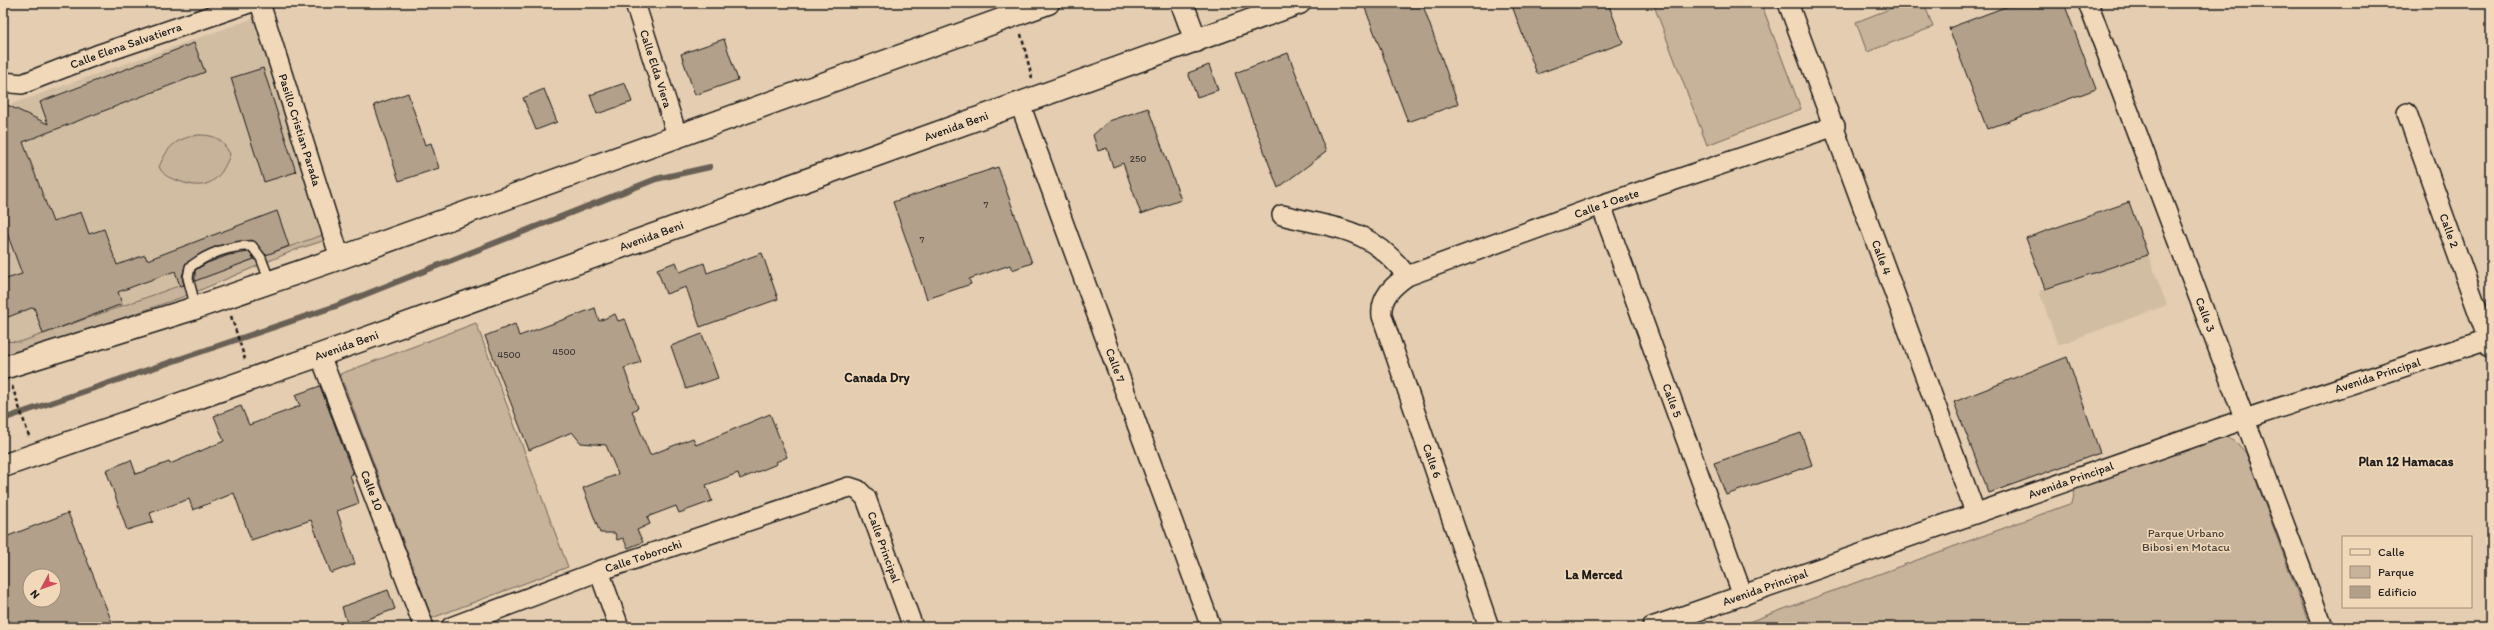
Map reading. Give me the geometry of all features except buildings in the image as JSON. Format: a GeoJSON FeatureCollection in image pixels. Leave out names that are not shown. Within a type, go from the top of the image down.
{"type":"FeatureCollection","features":[{"type":"Feature","properties":{"kind":"street","name":"Calle Elena Salvatierra"},"geometry":{"type":"LineString","coordinates":[[3,82],[22,84],[97,55],[249,3]]}},
{"type":"Feature","properties":{"kind":"street","name":"Pasillo Cristian Parada"},"geometry":{"type":"LineString","coordinates":[[260,3],[340,258]]}},
{"type":"Feature","properties":{"kind":"street","name":"Calle Elda Viera"},"geometry":{"type":"LineString","coordinates":[[635,3],[677,135]]}},
{"type":"Feature","properties":{"kind":"street"},"geometry":{"type":"LineString","coordinates":[[5,375],[340,258],[1021,9],[1048,3]]}},
{"type":"Feature","properties":{"kind":"street"},"geometry":{"type":"LineString","coordinates":[[1182,3],[1196,41]]}},
{"type":"Feature","properties":{"kind":"street","name":"Avenida Beni"},"geometry":{"type":"LineString","coordinates":[[3,466],[19,454],[320,355],[1299,3]]}},
{"type":"Feature","properties":{"kind":"street","name":"Calle 3"},"geometry":{"type":"LineString","coordinates":[[2088,3],[2323,627]]}},
{"type":"Feature","properties":{"kind":"street","name":"Calle 4"},"geometry":{"type":"LineString","coordinates":[[1792,6],[1976,512]]}},
{"type":"Feature","properties":{"kind":"street","name":"Calle 7"},"geometry":{"type":"LineString","coordinates":[[1029,101],[1211,627]]}},
{"type":"Feature","properties":{"kind":"street","name":"Calle 2"},"geometry":{"type":"LineString","coordinates":[[2407,113],[2490,342]]}},
{"type":"Feature","properties":{"kind":"street","name":"Calle 1 Oeste"},"geometry":{"type":"LineString","coordinates":[[1386,295],[1407,276],[1601,205],[1835,126]]}},
{"type":"Feature","properties":{"kind":"street","name":"Calle 5"},"geometry":{"type":"LineString","coordinates":[[1601,205],[1743,596]]}},
{"type":"Feature","properties":{"kind":"street"},"geometry":{"type":"LineString","coordinates":[[1282,215],[1366,237],[1394,259],[1407,276]]}},
{"type":"Feature","properties":{"kind":"street","name":"Calle 6"},"geometry":{"type":"LineString","coordinates":[[1386,295],[1380,306],[1382,316],[1490,627]]}},
{"type":"Feature","properties":{"kind":"street","name":"Avenida Principal"},"geometry":{"type":"LineString","coordinates":[[1652,627],[1743,596],[1976,512],[2245,419],[2490,342]]}},
{"type":"Feature","properties":{"kind":"street","name":"Calle 10"},"geometry":{"type":"LineString","coordinates":[[320,355],[424,627]]}},
{"type":"Feature","properties":{"kind":"street","name":"Calle Principal"},"geometry":{"type":"LineString","coordinates":[[838,490],[853,488],[866,498],[913,627]]}},
{"type":"Feature","properties":{"kind":"street","name":"Calle Toborochi"},"geometry":{"type":"LineString","coordinates":[[451,627],[600,571],[838,490]]}},
{"type":"Feature","properties":{"kind":"street"},"geometry":{"type":"LineString","coordinates":[[600,571],[619,627]]}},
{"type":"Feature","properties":{"kind":"lane"},"geometry":{"type":"LineString","coordinates":[[193,309],[188,278],[190,267],[199,260],[222,250],[240,246],[252,246],[261,258],[270,282]]}},
{"type":"Feature","properties":{"kind":"path"},"geometry":{"type":"LineString","coordinates":[[1021,9],[1029,101]]}},
{"type":"Feature","properties":{"kind":"path"},"geometry":{"type":"LineString","coordinates":[[229,308],[248,366]]}},
{"type":"Feature","properties":{"kind":"path"},"geometry":{"type":"LineString","coordinates":[[5,375],[19,454]]}},
{"type":"Feature","properties":{"kind":"shaded area"},"geometry":{"type":"Polygon","coordinates":[[[255,18],[321,235],[20,342],[3,341],[3,103],[9,105],[255,18]]]}},
{"type":"Feature","properties":{"kind":"shaded area"},"geometry":{"type":"Polygon","coordinates":[[[2148,255],[2167,305],[2058,345],[2039,291],[2148,255]]]}},
{"type":"Feature","properties":{"kind":"green space"},"geometry":{"type":"Polygon","coordinates":[[[1653,3],[1761,3],[1801,109],[1707,145],[1653,3]]]}},
{"type":"Feature","properties":{"kind":"green space"},"geometry":{"type":"Polygon","coordinates":[[[1905,3],[1924,3],[1933,27],[1867,52],[1856,22],[1905,3]]]}},
{"type":"Feature","properties":{"kind":"green space"},"geometry":{"type":"Polygon","coordinates":[[[198,135],[217,138],[224,144],[230,154],[222,171],[211,182],[197,185],[175,180],[165,175],[159,167],[169,149],[178,141],[198,135]]]}},
{"type":"Feature","properties":{"kind":"green space"},"geometry":{"type":"Polygon","coordinates":[[[328,233],[329,239],[295,250],[191,294],[97,327],[33,353],[3,360],[3,341],[20,342],[328,233]]]}},
{"type":"Feature","properties":{"kind":"green space"},"geometry":{"type":"Polygon","coordinates":[[[476,323],[568,567],[432,618],[340,374],[476,323]]]}},
{"type":"Feature","properties":{"kind":"green space","name":"Parque Urbano Bibosi en Motacu"},"geometry":{"type":"Polygon","coordinates":[[[2224,436],[2236,442],[2246,453],[2310,627],[1735,627],[2072,503],[2076,486],[2224,436]]]}},
{"type":"Feature","properties":{"kind":"waterway"},"geometry":{"type":"LineString","coordinates":[[3,419],[336,306],[656,179],[710,167]]}},
{"type":"Feature","properties":{"kind":"district","name":"Canada Dry"},"geometry":{"type":"Point","coordinates":[877,377]}},
{"type":"Feature","properties":{"kind":"district","name":"Plan 12 Hamacas"},"geometry":{"type":"Point","coordinates":[2406,461]}},
{"type":"Feature","properties":{"kind":"district","name":"La Merced"},"geometry":{"type":"Point","coordinates":[1594,574]}}]}
